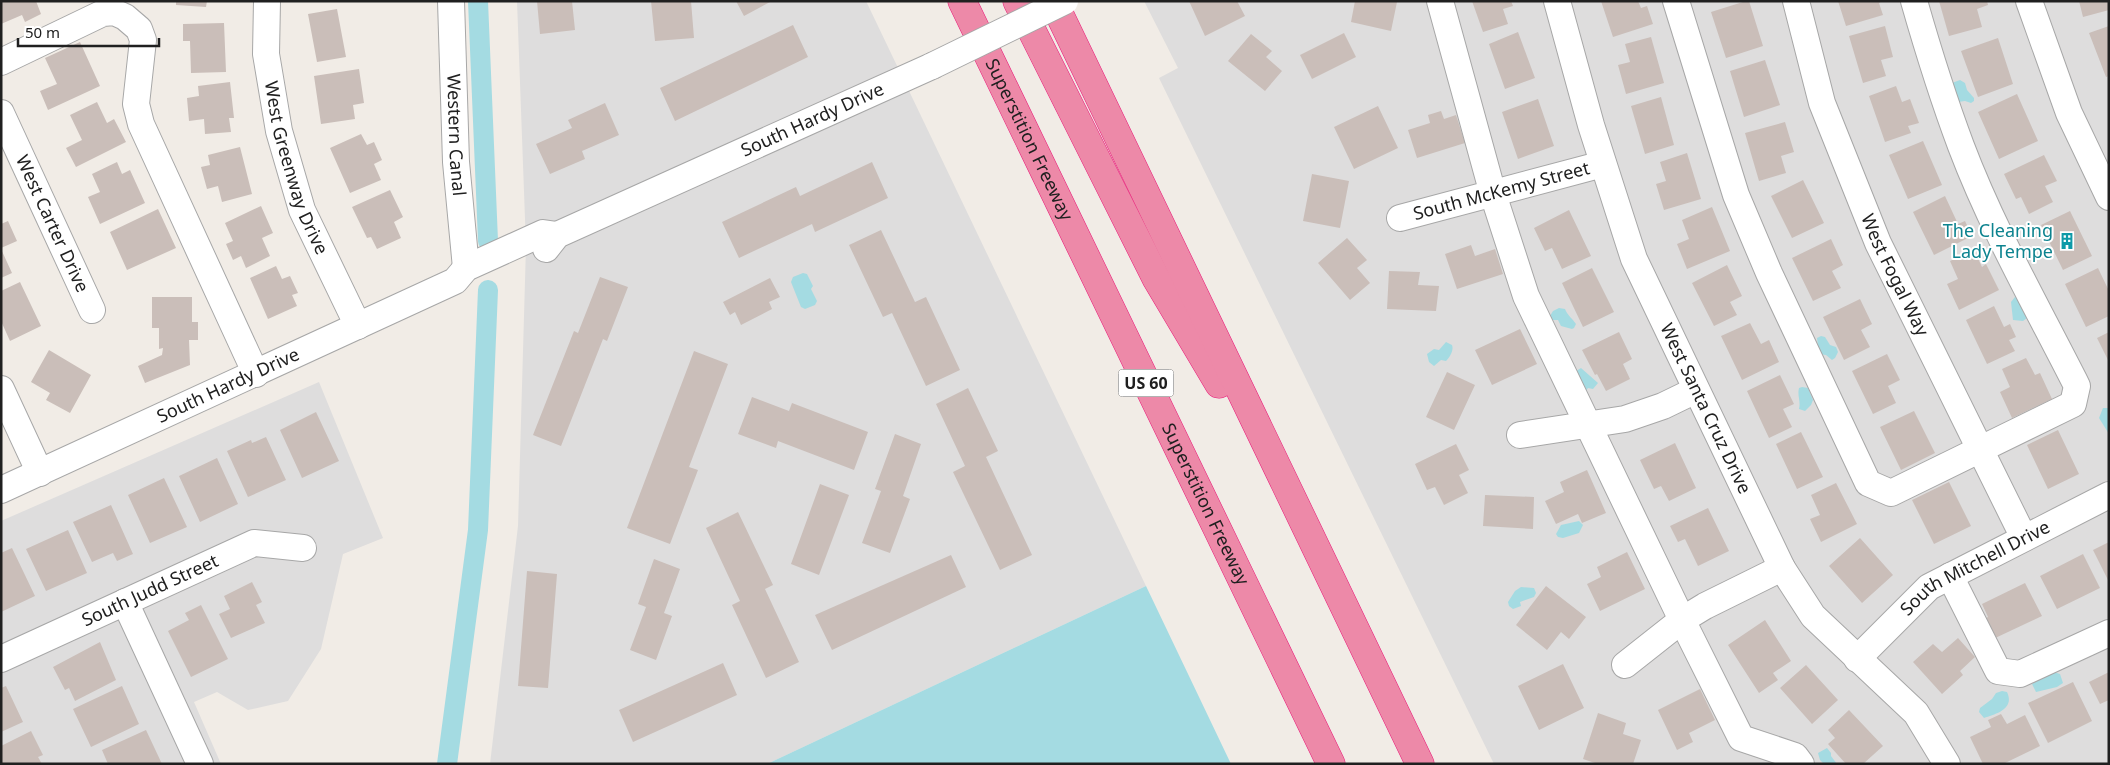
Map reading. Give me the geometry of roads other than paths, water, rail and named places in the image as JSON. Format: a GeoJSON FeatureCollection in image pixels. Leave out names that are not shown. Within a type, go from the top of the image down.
{"type":"FeatureCollection","features":[{"type":"Feature","properties":{"kind":"highway","name":"Superstition Freeway"},"geometry":{"type":"LineString","coordinates":[[962,1],[1331,764]]}},
{"type":"Feature","properties":{"kind":"highway"},"geometry":{"type":"LineString","coordinates":[[1017,1],[1156,278],[1303,525]]}},
{"type":"Feature","properties":{"kind":"highway"},"geometry":{"type":"LineString","coordinates":[[1053,1],[1303,525],[1420,764]]}},
{"type":"Feature","properties":{"kind":"street","name":"West Greenway Drive"},"geometry":{"type":"LineString","coordinates":[[266,1],[266,54],[279,131],[302,210],[358,326]]}},
{"type":"Feature","properties":{"kind":"street","name":"Western Canal"},"geometry":{"type":"LineString","coordinates":[[451,1],[456,162],[464,277]]}},
{"type":"Feature","properties":{"kind":"street","name":"South Hardy Drive"},"geometry":{"type":"LineString","coordinates":[[1,490],[510,256],[543,233],[557,236],[932,66],[1066,1]]}},
{"type":"Feature","properties":{"kind":"street"},"geometry":{"type":"LineString","coordinates":[[1440,1],[1493,194],[1526,296],[1741,738],[1795,756],[1801,764]]}},
{"type":"Feature","properties":{"kind":"street","name":"West Santa Cruz Drive"},"geometry":{"type":"LineString","coordinates":[[1557,1],[1603,164],[1634,259],[1782,568],[1813,616],[1916,713],[1948,764]]}},
{"type":"Feature","properties":{"kind":"street"},"geometry":{"type":"LineString","coordinates":[[1676,1],[1736,195],[1769,273],[1868,482],[1891,493],[2072,404],[2076,386],[1996,225],[1961,147],[1934,71],[1914,1]]}},
{"type":"Feature","properties":{"kind":"street","name":"West Fogal Way"},"geometry":{"type":"LineString","coordinates":[[1796,1],[1822,103],[1878,243],[2024,538]]}},
{"type":"Feature","properties":{"kind":"street"},"geometry":{"type":"LineString","coordinates":[[2029,1],[2069,113],[2109,197]]}},
{"type":"Feature","properties":{"kind":"street"},"geometry":{"type":"LineString","coordinates":[[1,62],[103,13],[114,12],[126,17],[140,29],[143,40],[136,104],[141,124],[256,374]]}},
{"type":"Feature","properties":{"kind":"street","name":"West Carter Drive"},"geometry":{"type":"LineString","coordinates":[[1,112],[92,310]]}},
{"type":"Feature","properties":{"kind":"street","name":"South McKemy Street"},"geometry":{"type":"LineString","coordinates":[[1400,218],[1603,164]]}},
{"type":"Feature","properties":{"kind":"street"},"geometry":{"type":"LineString","coordinates":[[1,389],[40,473]]}},
{"type":"Feature","properties":{"kind":"street"},"geometry":{"type":"LineString","coordinates":[[1520,435],[1625,419],[1663,406],[1696,390]]}},
{"type":"Feature","properties":{"kind":"street","name":"South Mitchell Drive"},"geometry":{"type":"LineString","coordinates":[[1857,659],[1929,587],[2109,495]]}},
{"type":"Feature","properties":{"kind":"street","name":"South Judd Street"},"geometry":{"type":"LineString","coordinates":[[1,658],[254,543],[302,548]]}},
{"type":"Feature","properties":{"kind":"street"},"geometry":{"type":"LineString","coordinates":[[1625,665],[1682,620],[1705,606],[1782,568]]}},
{"type":"Feature","properties":{"kind":"street"},"geometry":{"type":"LineString","coordinates":[[1950,576],[1998,671],[2020,674],[2109,633]]}},
{"type":"Feature","properties":{"kind":"street"},"geometry":{"type":"LineString","coordinates":[[124,602],[200,764]]}},
{"type":"Feature","properties":{"kind":"water"},"geometry":{"type":"Polygon","coordinates":[[[1960,80],[1965,83],[1967,90],[1974,98],[1974,101],[1971,103],[1965,101],[1958,102],[1952,83],[1960,80]]]}},
{"type":"Feature","properties":{"kind":"water"},"geometry":{"type":"Polygon","coordinates":[[[803,273],[807,274],[813,286],[811,289],[817,301],[815,305],[805,309],[801,307],[791,282],[793,277],[803,273]]]}},
{"type":"Feature","properties":{"kind":"water"},"geometry":{"type":"Polygon","coordinates":[[[2015,297],[2020,299],[2027,318],[2023,321],[2013,320],[2011,302],[2015,297]]]}},
{"type":"Feature","properties":{"kind":"water"},"geometry":{"type":"Polygon","coordinates":[[[1559,308],[1565,309],[1576,324],[1574,328],[1561,326],[1558,320],[1553,320],[1550,316],[1553,311],[1559,308]]]}},
{"type":"Feature","properties":{"kind":"water"},"geometry":{"type":"Polygon","coordinates":[[[1825,337],[1830,345],[1836,347],[1838,352],[1832,360],[1826,355],[1819,354],[1816,349],[1818,346],[1817,338],[1825,337]]]}},
{"type":"Feature","properties":{"kind":"water"},"geometry":{"type":"Polygon","coordinates":[[[1446,342],[1452,345],[1449,358],[1446,361],[1441,360],[1434,366],[1429,362],[1427,354],[1434,349],[1439,350],[1446,342]]]}},
{"type":"Feature","properties":{"kind":"water"},"geometry":{"type":"Polygon","coordinates":[[[1581,368],[1598,383],[1593,389],[1588,388],[1585,392],[1573,373],[1581,368]]]}},
{"type":"Feature","properties":{"kind":"water"},"geometry":{"type":"Polygon","coordinates":[[[1799,388],[1808,388],[1813,400],[1805,411],[1799,409],[1799,388]]]}},
{"type":"Feature","properties":{"kind":"water"},"geometry":{"type":"Polygon","coordinates":[[[2103,408],[2109,408],[2109,434],[2099,418],[2103,408]]]}},
{"type":"Feature","properties":{"kind":"water"},"geometry":{"type":"Polygon","coordinates":[[[1579,521],[1583,525],[1579,533],[1563,538],[1558,537],[1556,534],[1561,525],[1579,521]]]}},
{"type":"Feature","properties":{"kind":"water"},"geometry":{"type":"Polygon","coordinates":[[[1146,586],[1231,764],[767,764],[1146,586]]]}},
{"type":"Feature","properties":{"kind":"water"},"geometry":{"type":"Polygon","coordinates":[[[1521,587],[1534,588],[1536,593],[1534,597],[1520,602],[1521,606],[1513,609],[1509,606],[1508,602],[1515,591],[1521,587]]]}},
{"type":"Feature","properties":{"kind":"water"},"geometry":{"type":"Polygon","coordinates":[[[2054,672],[2060,674],[2063,683],[2057,687],[2036,692],[2032,684],[2054,672]]]}},
{"type":"Feature","properties":{"kind":"water"},"geometry":{"type":"Polygon","coordinates":[[[2007,692],[2009,698],[2006,707],[1984,718],[1979,712],[1980,708],[1992,699],[1996,693],[2007,692]]]}},
{"type":"Feature","properties":{"kind":"water"},"geometry":{"type":"Polygon","coordinates":[[[1827,748],[1837,764],[1824,764],[1820,760],[1818,753],[1827,748]]]}},
{"type":"Feature","properties":{"kind":"waterway"},"geometry":{"type":"LineString","coordinates":[[478,1],[488,241]]}},
{"type":"Feature","properties":{"kind":"waterway"},"geometry":{"type":"LineString","coordinates":[[447,764],[478,530],[488,290]]}},
{"type":"Feature","properties":{"kind":"place","name":"The Cleaning Lady Tempe"},"geometry":{"type":"Point","coordinates":[2067,241]}}]}
